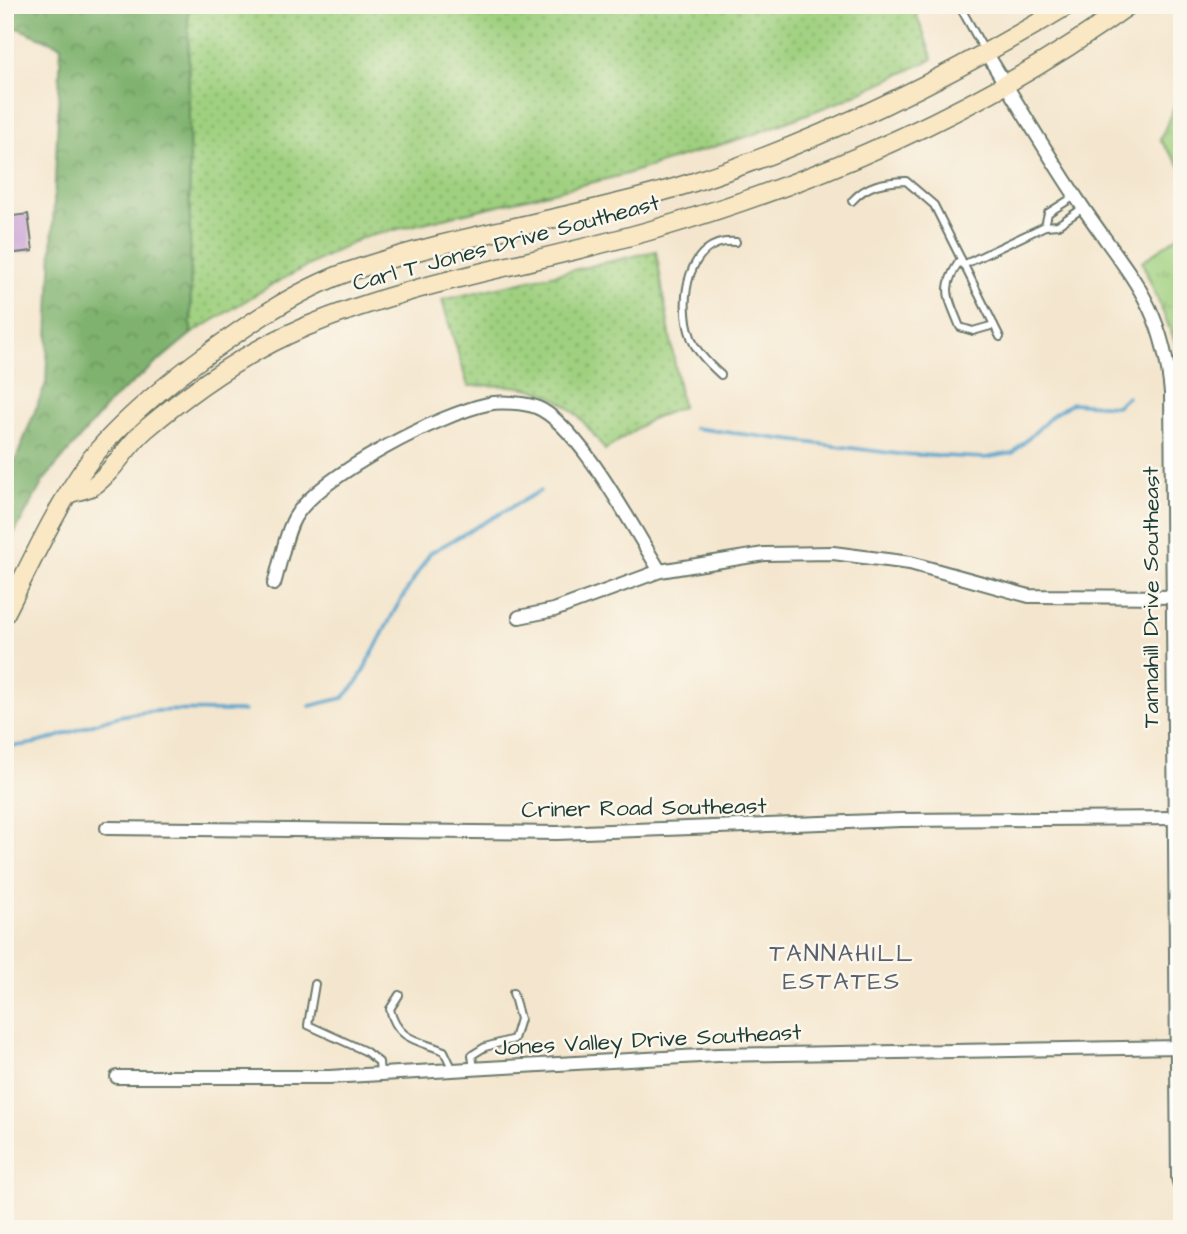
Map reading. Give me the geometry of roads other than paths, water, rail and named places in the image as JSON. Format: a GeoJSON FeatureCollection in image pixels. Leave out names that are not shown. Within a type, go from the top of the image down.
{"type":"FeatureCollection","features":[{"type":"Feature","properties":{"kind":"main road","name":"Carl T Jones Drive Southeast"},"geometry":{"type":"LineString","coordinates":[[70,493],[89,461],[162,388],[250,322],[345,273],[446,243],[693,182],[856,121],[987,54],[1068,5]]}},
{"type":"Feature","properties":{"kind":"main road","name":"Carl T Jones Drive Southeast"},"geometry":{"type":"LineString","coordinates":[[70,493],[92,486],[142,432],[184,398],[237,361],[303,328],[391,294],[657,229],[771,192],[916,131],[1006,85],[1079,41],[1129,5]]}},
{"type":"Feature","properties":{"kind":"main road"},"geometry":{"type":"LineString","coordinates":[[5,614],[70,493]]}},
{"type":"Feature","properties":{"kind":"street","name":"Tannahill Drive Southeast"},"geometry":{"type":"LineString","coordinates":[[987,54],[1075,196],[1142,290],[1156,320],[1168,358],[1177,597],[1178,1178],[1182,1192]]}},
{"type":"Feature","properties":{"kind":"street"},"geometry":{"type":"LineString","coordinates":[[274,584],[296,514],[321,490],[354,466],[417,431],[490,403],[536,407],[571,434],[660,570]]}},
{"type":"Feature","properties":{"kind":"street"},"geometry":{"type":"LineString","coordinates":[[519,617],[554,610],[660,570],[764,554],[833,553],[909,563],[1029,596],[1177,597]]}},
{"type":"Feature","properties":{"kind":"street","name":"Criner Road Southeast"},"geometry":{"type":"LineString","coordinates":[[107,828],[557,833],[901,820],[1177,818]]}},
{"type":"Feature","properties":{"kind":"street","name":"Jones Valley Drive Southeast"},"geometry":{"type":"LineString","coordinates":[[117,1077],[380,1074],[718,1055],[1178,1047]]}},
{"type":"Feature","properties":{"kind":"lane"},"geometry":{"type":"LineString","coordinates":[[958,5],[987,54]]}},
{"type":"Feature","properties":{"kind":"lane"},"geometry":{"type":"LineString","coordinates":[[852,201],[862,190],[884,182],[906,181],[933,205],[1000,337]]}},
{"type":"Feature","properties":{"kind":"lane"},"geometry":{"type":"LineString","coordinates":[[1045,226],[1048,213],[1075,196]]}},
{"type":"Feature","properties":{"kind":"lane"},"geometry":{"type":"LineString","coordinates":[[994,325],[973,331],[960,327],[946,293],[946,284],[962,262],[1045,226],[1059,225],[1083,208]]}},
{"type":"Feature","properties":{"kind":"lane"},"geometry":{"type":"LineString","coordinates":[[722,375],[691,339],[684,301],[692,268],[704,252],[724,241],[736,242]]}},
{"type":"Feature","properties":{"kind":"lane"},"geometry":{"type":"LineString","coordinates":[[315,984],[309,1025],[365,1051],[379,1062],[380,1074]]}},
{"type":"Feature","properties":{"kind":"lane"},"geometry":{"type":"LineString","coordinates":[[474,1069],[472,1055],[485,1047],[514,1039],[520,1019],[513,993]]}},
{"type":"Feature","properties":{"kind":"lane"},"geometry":{"type":"LineString","coordinates":[[399,995],[390,1009],[394,1026],[404,1035],[444,1051],[453,1070]]}},
{"type":"Feature","properties":{"kind":"waterway"},"geometry":{"type":"LineString","coordinates":[[694,428],[898,454],[985,458],[1013,453],[1054,414],[1072,403],[1116,406],[1127,397]]}},
{"type":"Feature","properties":{"kind":"waterway"},"geometry":{"type":"LineString","coordinates":[[310,706],[343,698],[357,683],[396,608],[430,553],[540,491]]}},
{"type":"Feature","properties":{"kind":"waterway"},"geometry":{"type":"LineString","coordinates":[[5,746],[36,743],[125,715],[154,711],[244,711]]}},
{"type":"Feature","properties":{"kind":"district","name":"TANNAHILL ESTATES"},"geometry":{"type":"Point","coordinates":[842,968]}}]}
